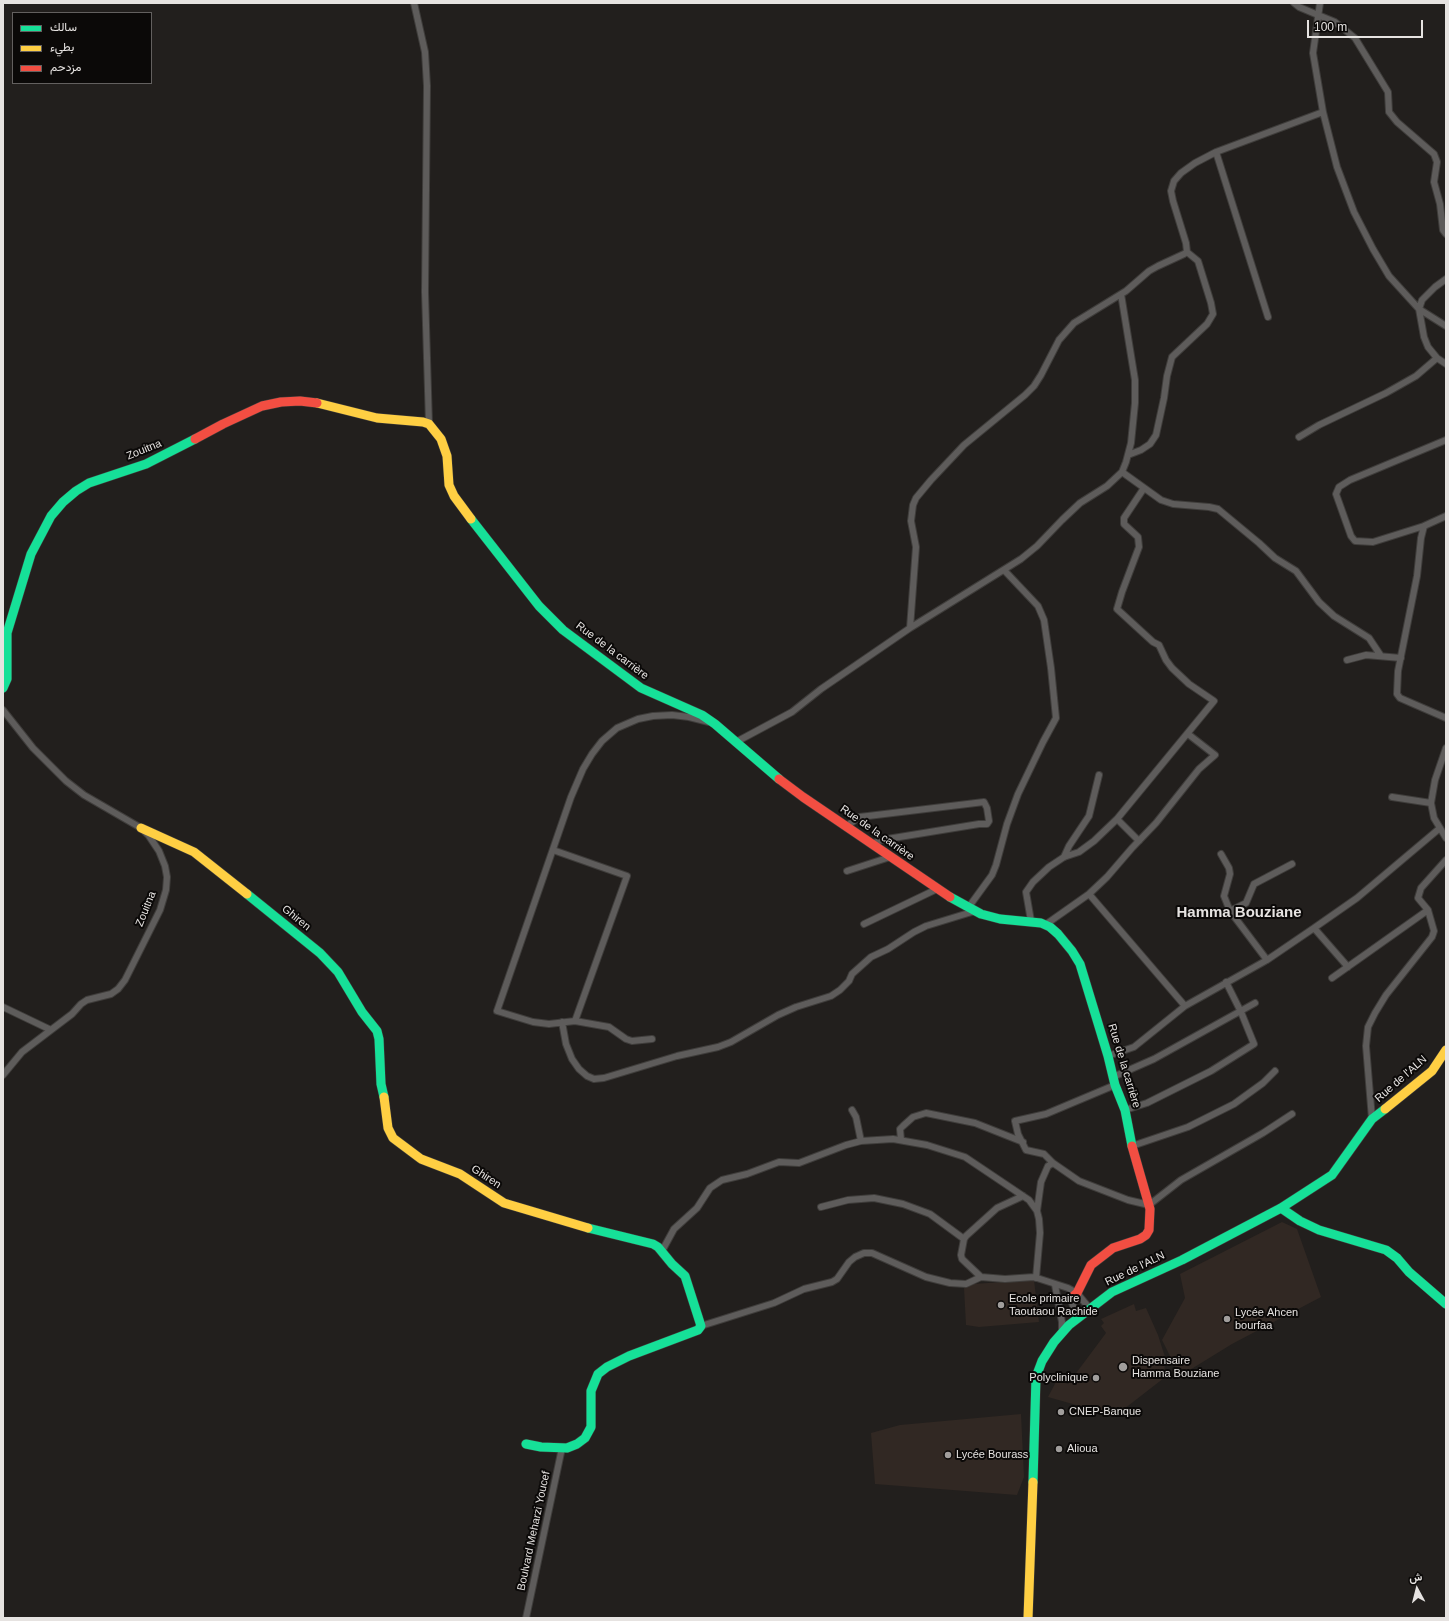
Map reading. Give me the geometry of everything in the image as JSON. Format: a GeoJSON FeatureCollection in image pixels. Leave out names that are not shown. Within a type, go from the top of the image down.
{"type":"FeatureCollection","features":[{"type":"Feature","properties":{"kind":"street"},"geometry":{"type":"LineString","coordinates":[[414,3],[425,52],[427,86],[425,292],[429,424]]}},
{"type":"Feature","properties":{"kind":"street"},"geometry":{"type":"LineString","coordinates":[[1294,3],[1318,16],[1335,22],[1355,38],[1388,92],[1389,112],[1397,122],[1434,154],[1438,162],[1434,182],[1440,204],[1443,230],[1446,234]]}},
{"type":"Feature","properties":{"kind":"street"},"geometry":{"type":"LineString","coordinates":[[1320,3],[1313,53],[1323,112],[1337,167],[1354,212],[1372,249],[1389,276],[1419,309],[1445,325]]}},
{"type":"Feature","properties":{"kind":"street"},"geometry":{"type":"LineString","coordinates":[[1128,456],[1150,444],[1156,435],[1172,357],[1207,324],[1213,314],[1198,261],[1187,252],[1186,243],[1171,191],[1174,181],[1181,173],[1195,162],[1216,152],[1323,112]]}},
{"type":"Feature","properties":{"kind":"street"},"geometry":{"type":"LineString","coordinates":[[1216,152],[1268,317]]}},
{"type":"Feature","properties":{"kind":"street"},"geometry":{"type":"LineString","coordinates":[[910,628],[916,547],[912,517],[913,505],[916,498],[964,445],[1034,386],[1059,340],[1074,323],[1121,294],[1149,271],[1187,252]]}},
{"type":"Feature","properties":{"kind":"street"},"geometry":{"type":"LineString","coordinates":[[1446,279],[1435,287],[1422,300],[1419,309],[1424,337],[1428,347],[1437,358],[1446,364]]}},
{"type":"Feature","properties":{"kind":"street"},"geometry":{"type":"LineString","coordinates":[[736,742],[792,712],[828,684],[910,628],[1021,559],[1037,546],[1080,504],[1107,486],[1122,472],[1128,456],[1135,403],[1135,380],[1121,294]]}},
{"type":"Feature","properties":{"kind":"street"},"geometry":{"type":"LineString","coordinates":[[1299,437],[1320,425],[1386,393],[1416,376],[1437,358]]}},
{"type":"Feature","properties":{"kind":"street","name":"Zouitna"},"geometry":{"type":"LineString","coordinates":[[3,688],[6,679],[7,633],[31,554],[51,516],[63,502],[76,491],[99,479],[160,458],[222,424],[262,406],[281,402],[300,401],[321,404],[377,418],[423,422],[429,424]]}},
{"type":"Feature","properties":{"kind":"street","name":"Rue de la carrière"},"geometry":{"type":"LineString","coordinates":[[429,424],[441,439],[447,456],[449,485],[454,496],[539,606],[563,630],[641,688],[702,715],[716,725],[767,770],[803,797],[847,826],[937,890],[971,909],[1000,919],[1031,921],[1045,925],[1058,934],[1072,950],[1080,964],[1108,1056],[1114,1081],[1125,1110],[1132,1146],[1150,1205],[1149,1230],[1146,1235],[1140,1239],[1113,1248],[1091,1265],[1074,1296]]}},
{"type":"Feature","properties":{"kind":"street"},"geometry":{"type":"LineString","coordinates":[[1446,440],[1350,480],[1339,486],[1336,494],[1351,536],[1356,542],[1373,542],[1424,526],[1446,516]]}},
{"type":"Feature","properties":{"kind":"street"},"geometry":{"type":"LineString","coordinates":[[1122,472],[1161,500],[1173,504],[1218,509],[1275,558],[1296,571],[1319,602],[1334,616],[1369,638],[1381,656]]}},
{"type":"Feature","properties":{"kind":"street"},"geometry":{"type":"LineString","coordinates":[[1031,921],[1026,892],[1027,888],[1049,867],[1064,857],[1079,852],[1118,819],[1214,701],[1189,684],[1166,660],[1159,645],[1117,609],[1139,547],[1138,537],[1124,524],[1124,518],[1144,488]]}},
{"type":"Feature","properties":{"kind":"street"},"geometry":{"type":"LineString","coordinates":[[1424,526],[1421,538],[1417,576],[1400,658],[1397,694],[1400,698],[1446,718]]}},
{"type":"Feature","properties":{"kind":"street"},"geometry":{"type":"LineString","coordinates":[[562,1022],[566,1044],[572,1059],[579,1069],[587,1076],[594,1079],[604,1078],[677,1056],[718,1047],[731,1042],[778,1015],[796,1007],[831,996],[840,990],[849,981],[852,974],[871,957],[888,949],[926,926],[971,909],[992,875],[996,865],[1006,824],[1018,794],[1042,742],[1056,718],[1044,620],[1038,606],[1004,570]]}},
{"type":"Feature","properties":{"kind":"street"},"geometry":{"type":"LineString","coordinates":[[1347,660],[1366,656],[1400,658]]}},
{"type":"Feature","properties":{"kind":"street","name":"Zouitna"},"geometry":{"type":"LineString","coordinates":[[3,710],[33,748],[66,781],[84,795],[141,828],[149,836],[159,851],[165,866],[167,878],[166,890],[160,910],[125,980],[118,989],[111,994],[87,1000],[22,1052],[3,1075]]}},
{"type":"Feature","properties":{"kind":"street"},"geometry":{"type":"LineString","coordinates":[[652,1039],[632,1041],[626,1039],[609,1027],[576,1021],[549,1024],[533,1022],[497,1011],[571,796],[583,769],[602,741],[617,728],[628,722],[653,716],[689,717],[716,725]]}},
{"type":"Feature","properties":{"kind":"street"},"geometry":{"type":"LineString","coordinates":[[1045,925],[1088,894],[1107,877],[1156,823],[1199,769],[1215,755],[1188,734]]}},
{"type":"Feature","properties":{"kind":"street"},"geometry":{"type":"LineString","coordinates":[[1446,748],[1435,780],[1431,803],[1434,818],[1446,838]]}},
{"type":"Feature","properties":{"kind":"street"},"geometry":{"type":"LineString","coordinates":[[1064,857],[1069,846],[1089,816],[1099,775]]}},
{"type":"Feature","properties":{"kind":"street"},"geometry":{"type":"LineString","coordinates":[[1392,797],[1431,803]]}},
{"type":"Feature","properties":{"kind":"street"},"geometry":{"type":"LineString","coordinates":[[847,826],[859,817],[984,802],[987,808],[989,821],[987,824],[880,840],[872,844]]}},
{"type":"Feature","properties":{"kind":"street"},"geometry":{"type":"LineString","coordinates":[[1118,819],[1139,841]]}},
{"type":"Feature","properties":{"kind":"street","name":"Ghiren"},"geometry":{"type":"LineString","coordinates":[[141,828],[194,852],[207,861],[320,953],[338,972],[362,1012],[377,1030],[381,1084],[386,1107],[386,1118],[388,1128],[393,1138],[421,1159],[460,1174],[504,1203],[608,1234],[653,1244],[662,1251],[672,1264],[685,1276],[701,1326]]}},
{"type":"Feature","properties":{"kind":"street"},"geometry":{"type":"LineString","coordinates":[[1108,1056],[1134,1047],[1185,1006],[1267,960],[1314,928],[1357,898],[1440,828]]}},
{"type":"Feature","properties":{"kind":"street"},"geometry":{"type":"LineString","coordinates":[[553,850],[627,876],[576,1021]]}},
{"type":"Feature","properties":{"kind":"street"},"geometry":{"type":"LineString","coordinates":[[1221,854],[1229,868],[1230,874],[1224,896],[1230,911],[1267,960]]}},
{"type":"Feature","properties":{"kind":"street"},"geometry":{"type":"LineString","coordinates":[[847,871],[890,857]]}},
{"type":"Feature","properties":{"kind":"street"},"geometry":{"type":"LineString","coordinates":[[1372,1119],[1366,1046],[1368,1027],[1386,995],[1432,937],[1434,931],[1428,910],[1418,898],[1421,888],[1446,860]]}},
{"type":"Feature","properties":{"kind":"street"},"geometry":{"type":"LineString","coordinates":[[1230,911],[1246,903],[1254,884],[1292,864]]}},
{"type":"Feature","properties":{"kind":"street"},"geometry":{"type":"LineString","coordinates":[[864,924],[937,890]]}},
{"type":"Feature","properties":{"kind":"street"},"geometry":{"type":"LineString","coordinates":[[1088,894],[1185,1006]]}},
{"type":"Feature","properties":{"kind":"street"},"geometry":{"type":"LineString","coordinates":[[1332,978],[1428,910]]}},
{"type":"Feature","properties":{"kind":"street"},"geometry":{"type":"LineString","coordinates":[[1314,928],[1348,967]]}},
{"type":"Feature","properties":{"kind":"street"},"geometry":{"type":"LineString","coordinates":[[1125,1110],[1147,1103],[1181,1086],[1210,1071],[1254,1044],[1241,1012],[1226,982]]}},
{"type":"Feature","properties":{"kind":"street"},"geometry":{"type":"LineString","coordinates":[[1255,1003],[1114,1081],[1046,1114],[1015,1120],[1018,1134],[1026,1150],[1044,1154],[1053,1163],[1079,1181],[1128,1200],[1150,1205],[1181,1180],[1263,1133],[1292,1114]]}},
{"type":"Feature","properties":{"kind":"street"},"geometry":{"type":"LineString","coordinates":[[3,1007],[51,1030]]}},
{"type":"Feature","properties":{"kind":"street","name":"Rue de l'ALN"},"geometry":{"type":"LineString","coordinates":[[1028,1618],[1036,1377],[1042,1361],[1062,1333],[1069,1325],[1112,1292],[1182,1260],[1281,1208],[1332,1175],[1372,1119],[1432,1070],[1446,1050]]}},
{"type":"Feature","properties":{"kind":"street"},"geometry":{"type":"LineString","coordinates":[[1132,1146],[1188,1127],[1234,1104],[1263,1083],[1275,1071]]}},
{"type":"Feature","properties":{"kind":"street"},"geometry":{"type":"LineString","coordinates":[[852,1110],[856,1117],[862,1141]]}},
{"type":"Feature","properties":{"kind":"street"},"geometry":{"type":"LineString","coordinates":[[901,1140],[900,1129],[913,1117],[926,1113],[975,1123],[1023,1142]]}},
{"type":"Feature","properties":{"kind":"street"},"geometry":{"type":"LineString","coordinates":[[662,1251],[674,1229],[697,1208],[710,1188],[716,1183],[722,1180],[747,1174],[779,1162],[792,1164],[799,1163],[846,1145],[862,1141],[901,1140],[927,1145],[965,1157],[1029,1200],[1037,1211]]}},
{"type":"Feature","properties":{"kind":"street"},"geometry":{"type":"LineString","coordinates":[[1036,1278],[1040,1233],[1037,1211],[1041,1182],[1048,1166],[1053,1163]]}},
{"type":"Feature","properties":{"kind":"street"},"geometry":{"type":"LineString","coordinates":[[981,1277],[962,1259],[961,1255],[964,1239],[997,1208],[1023,1196]]}},
{"type":"Feature","properties":{"kind":"street"},"geometry":{"type":"LineString","coordinates":[[821,1207],[860,1199],[874,1198],[891,1200],[930,1214],[964,1239]]}},
{"type":"Feature","properties":{"kind":"street"},"geometry":{"type":"LineString","coordinates":[[1281,1208],[1300,1221],[1319,1230],[1386,1250],[1446,1304]]}},
{"type":"Feature","properties":{"kind":"street"},"geometry":{"type":"LineString","coordinates":[[526,1444],[541,1447],[567,1448],[577,1444],[585,1438],[590,1427],[591,1391],[598,1374],[607,1367],[629,1356],[698,1330],[701,1326],[774,1303],[809,1288],[832,1282],[837,1279],[849,1262],[855,1257],[864,1253],[872,1253],[926,1277],[950,1283],[966,1284],[981,1277],[1036,1278],[1068,1288],[1074,1296],[1090,1308]]}},
{"type":"Feature","properties":{"kind":"street"},"geometry":{"type":"LineString","coordinates":[[1055,1285],[1062,1322],[1062,1333]]}},
{"type":"Feature","properties":{"kind":"street"},"geometry":{"type":"LineString","coordinates":[[1074,1296],[1077,1319]]}},
{"type":"Feature","properties":{"kind":"street","name":"Boulvard Meharzi Youcef"},"geometry":{"type":"LineString","coordinates":[[526,1618],[562,1448]]}},
{"type":"Feature","properties":{"kind":"shaded area","name":"Lycée Ahcen bourfaa"},"geometry":{"type":"Polygon","coordinates":[[[1282,1222],[1297,1229],[1321,1297],[1232,1344],[1180,1376],[1162,1340],[1185,1298],[1180,1274],[1282,1222]]]}},
{"type":"Feature","properties":{"kind":"shaded area","name":"Ecole primaire Taoutaou Rachide"},"geometry":{"type":"Polygon","coordinates":[[[1034,1280],[1039,1322],[979,1327],[966,1325],[964,1288],[973,1284],[1034,1280]]]}},
{"type":"Feature","properties":{"kind":"shaded area","name":"Dispensaire Hamma Bouziane"},"geometry":{"type":"Polygon","coordinates":[[[1134,1304],[1136,1311],[1146,1308],[1158,1335],[1165,1357],[1164,1378],[1115,1416],[1048,1397],[1057,1380],[1068,1384],[1106,1333],[1101,1326],[1104,1323],[1101,1319],[1134,1304]]]}},
{"type":"Feature","properties":{"kind":"shaded area","name":"Lycée Bourass"},"geometry":{"type":"Polygon","coordinates":[[[1021,1414],[1024,1477],[1017,1495],[875,1484],[871,1433],[900,1425],[1021,1414]]]}},
{"type":"Feature","properties":{"kind":"traffic: fast"},"geometry":{"type":"LineString","coordinates":[[3,688],[7,679],[7,633],[31,554],[51,516],[63,502],[76,491],[89,483],[146,464],[195,439]]}},
{"type":"Feature","properties":{"kind":"traffic: fast"},"geometry":{"type":"LineString","coordinates":[[471,519],[539,606],[563,630],[641,688],[702,715],[715,724],[779,779]]}},
{"type":"Feature","properties":{"kind":"traffic: fast"},"geometry":{"type":"LineString","coordinates":[[247,894],[320,953],[338,972],[362,1012],[377,1031],[379,1039],[381,1084],[384,1097]]}},
{"type":"Feature","properties":{"kind":"traffic: fast"},"geometry":{"type":"LineString","coordinates":[[950,897],[981,914],[1000,919],[1041,923],[1050,927],[1058,934],[1072,951],[1080,964],[1108,1056],[1115,1085],[1125,1110],[1132,1146]]}},
{"type":"Feature","properties":{"kind":"traffic: fast"},"geometry":{"type":"LineString","coordinates":[[1033,1482],[1036,1377],[1042,1361],[1054,1342],[1069,1325],[1112,1292],[1182,1260],[1281,1208],[1332,1175],[1372,1119],[1385,1109]]}},
{"type":"Feature","properties":{"kind":"traffic: fast"},"geometry":{"type":"LineString","coordinates":[[1281,1208],[1300,1221],[1319,1230],[1386,1250],[1397,1258],[1409,1272],[1446,1304]]}},
{"type":"Feature","properties":{"kind":"traffic: fast"},"geometry":{"type":"LineString","coordinates":[[526,1444],[541,1447],[567,1448],[577,1444],[585,1438],[591,1427],[591,1391],[598,1374],[607,1367],[629,1356],[698,1330],[701,1326],[685,1276],[672,1264],[658,1247],[653,1244],[588,1228]]}},
{"type":"Feature","properties":{"kind":"traffic: slow"},"geometry":{"type":"LineString","coordinates":[[317,403],[377,418],[423,422],[429,424],[441,439],[447,456],[449,485],[454,496],[471,519]]}},
{"type":"Feature","properties":{"kind":"traffic: slow"},"geometry":{"type":"LineString","coordinates":[[141,828],[194,852],[247,894]]}},
{"type":"Feature","properties":{"kind":"traffic: slow"},"geometry":{"type":"LineString","coordinates":[[1385,1109],[1432,1071],[1446,1050]]}},
{"type":"Feature","properties":{"kind":"traffic: slow"},"geometry":{"type":"LineString","coordinates":[[384,1097],[388,1128],[393,1138],[421,1159],[460,1174],[504,1203],[588,1228]]}},
{"type":"Feature","properties":{"kind":"traffic: slow"},"geometry":{"type":"LineString","coordinates":[[1028,1618],[1033,1482]]}},
{"type":"Feature","properties":{"kind":"traffic: jam"},"geometry":{"type":"LineString","coordinates":[[195,439],[262,406],[281,402],[300,401],[317,403]]}},
{"type":"Feature","properties":{"kind":"traffic: jam"},"geometry":{"type":"LineString","coordinates":[[779,779],[950,897]]}},
{"type":"Feature","properties":{"kind":"traffic: jam"},"geometry":{"type":"LineString","coordinates":[[1071,1298],[1077,1293],[1091,1265],[1113,1248],[1140,1239],[1146,1235],[1149,1230],[1150,1209],[1132,1146]]}},
{"type":"Feature","properties":{"kind":"place","name":"Ecole primaire Taoutaou Rachide"},"geometry":{"type":"Point","coordinates":[1001,1305]}},
{"type":"Feature","properties":{"kind":"place","name":"Lycée Ahcen bourfaa"},"geometry":{"type":"Point","coordinates":[1227,1319]}},
{"type":"Feature","properties":{"kind":"place","name":"Dispensaire Hamma Bouziane"},"geometry":{"type":"Point","coordinates":[1123,1367]}},
{"type":"Feature","properties":{"kind":"place","name":"Polyclinique"},"geometry":{"type":"Point","coordinates":[1096,1378]}},
{"type":"Feature","properties":{"kind":"place","name":"CNEP-Banque"},"geometry":{"type":"Point","coordinates":[1061,1412]}},
{"type":"Feature","properties":{"kind":"place","name":"Alioua"},"geometry":{"type":"Point","coordinates":[1059,1449]}},
{"type":"Feature","properties":{"kind":"place","name":"Lycée Bourass"},"geometry":{"type":"Point","coordinates":[948,1455]}},
{"type":"Feature","properties":{"kind":"district","name":"Hamma Bouziane"},"geometry":{"type":"Point","coordinates":[1239,913]}}]}
